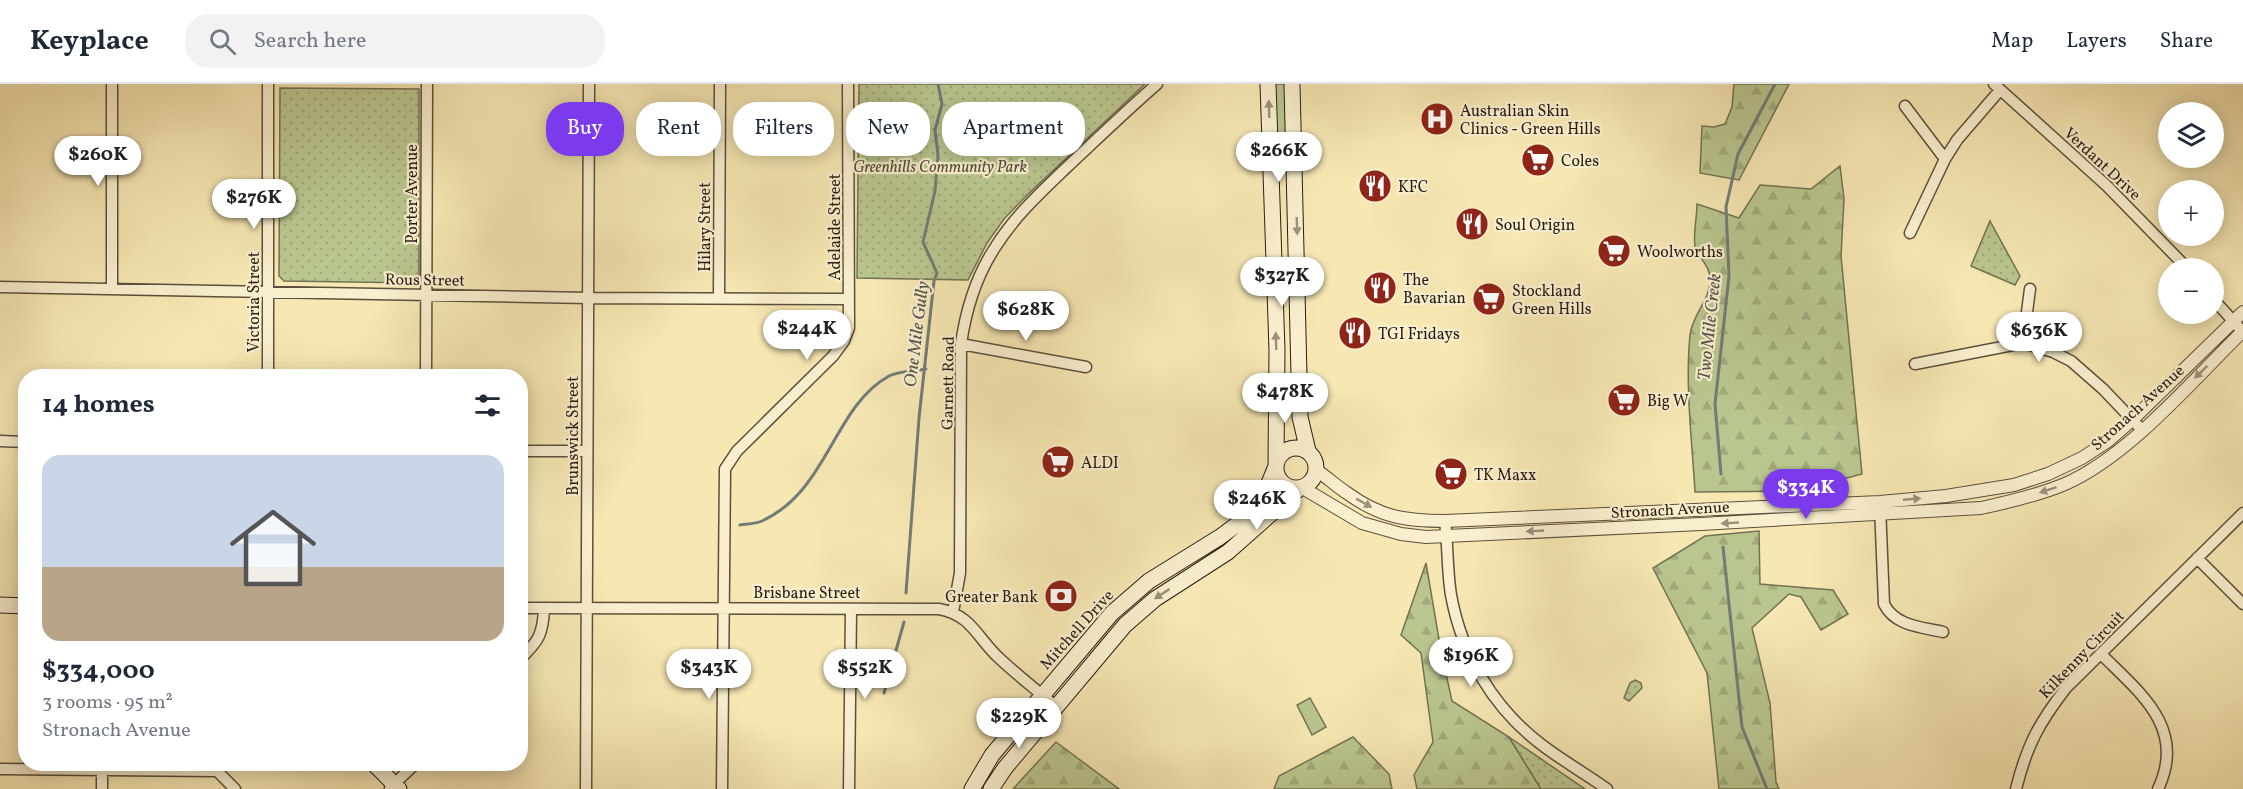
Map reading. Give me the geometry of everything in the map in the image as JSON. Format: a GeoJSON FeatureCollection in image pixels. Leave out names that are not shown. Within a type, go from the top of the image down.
{"type":"FeatureCollection","features":[{"type":"Feature","properties":{"kind":"main road","name":"Mitchell Drive"},"geometry":{"type":"LineString","coordinates":[[972,789],[992,755],[1092,635],[1133,593],[1220,537],[1251,514],[1263,498],[1276,464],[1276,350],[1268,84]]}},
{"type":"Feature","properties":{"kind":"main road"},"geometry":{"type":"LineString","coordinates":[[1292,84],[1300,417],[1308,451],[1315,461],[1316,470],[1312,480],[1301,487],[1289,487],[1282,483],[1278,477],[1276,464],[1280,455],[1290,448],[1302,448],[1308,451]]}},
{"type":"Feature","properties":{"kind":"main road","name":"Mitchell Drive"},"geometry":{"type":"LineString","coordinates":[[991,789],[1005,768],[1108,644],[1142,610],[1228,552],[1301,487]]}},
{"type":"Feature","properties":{"kind":"main road"},"geometry":{"type":"LineString","coordinates":[[0,605],[18,606]]}},
{"type":"Feature","properties":{"kind":"main road"},"geometry":{"type":"LineString","coordinates":[[380,771],[394,787]]}},
{"type":"Feature","properties":{"kind":"street"},"geometry":{"type":"LineString","coordinates":[[112,84],[112,289]]}},
{"type":"Feature","properties":{"kind":"street","name":"Victoria Street"},"geometry":{"type":"LineString","coordinates":[[267,369],[268,84]]}},
{"type":"Feature","properties":{"kind":"street","name":"Porter Avenue"},"geometry":{"type":"LineString","coordinates":[[426,369],[427,84]]}},
{"type":"Feature","properties":{"kind":"street","name":"Brunswick Street"},"geometry":{"type":"LineString","coordinates":[[586,789],[589,84]]}},
{"type":"Feature","properties":{"kind":"street","name":"Hilary Street"},"geometry":{"type":"LineString","coordinates":[[719,298],[720,84]]}},
{"type":"Feature","properties":{"kind":"street","name":"Adelaide Street"},"geometry":{"type":"LineString","coordinates":[[722,789],[725,469],[737,451],[833,356],[844,341],[849,328],[848,84]]}},
{"type":"Feature","properties":{"kind":"street","name":"Garnett Road"},"geometry":{"type":"LineString","coordinates":[[953,612],[959,589],[960,573],[961,344],[966,313],[977,281],[994,248],[1010,224],[1055,178],[1157,84]]}},
{"type":"Feature","properties":{"kind":"street"},"geometry":{"type":"LineString","coordinates":[[1910,233],[1945,159],[1997,87]]}},
{"type":"Feature","properties":{"kind":"street","name":"Verdant Drive"},"geometry":{"type":"LineString","coordinates":[[1997,87],[2107,186],[2177,258]]}},
{"type":"Feature","properties":{"kind":"street"},"geometry":{"type":"LineString","coordinates":[[1905,106],[1945,159]]}},
{"type":"Feature","properties":{"kind":"street","name":"Rous Street"},"geometry":{"type":"LineString","coordinates":[[0,287],[588,297],[849,298]]}},
{"type":"Feature","properties":{"kind":"street"},"geometry":{"type":"LineString","coordinates":[[2023,343],[2030,289]]}},
{"type":"Feature","properties":{"kind":"street"},"geometry":{"type":"LineString","coordinates":[[2224,311],[2243,332]]}},
{"type":"Feature","properties":{"kind":"street","name":"Stronach Avenue"},"geometry":{"type":"LineString","coordinates":[[1301,487],[1353,519],[1380,529],[1401,534],[1447,537],[1881,508],[2014,485],[2048,474],[2082,458],[2108,441],[2243,312]]}},
{"type":"Feature","properties":{"kind":"street","name":"Stronach Avenue"},"geometry":{"type":"LineString","coordinates":[[1316,470],[1347,494],[1391,516],[1410,521],[1881,508],[1981,508],[2021,499],[2064,484],[2087,472],[2119,450],[2142,430],[2243,332]]}},
{"type":"Feature","properties":{"kind":"street"},"geometry":{"type":"LineString","coordinates":[[1915,364],[2023,343],[2053,352],[2071,361],[2103,389],[2142,430]]}},
{"type":"Feature","properties":{"kind":"street"},"geometry":{"type":"LineString","coordinates":[[961,344],[1086,367]]}},
{"type":"Feature","properties":{"kind":"street"},"geometry":{"type":"LineString","coordinates":[[0,441],[18,442]]}},
{"type":"Feature","properties":{"kind":"street"},"geometry":{"type":"LineString","coordinates":[[528,451],[587,451]]}},
{"type":"Feature","properties":{"kind":"street"},"geometry":{"type":"LineString","coordinates":[[1881,508],[1884,604],[1888,612],[1894,618],[1912,626],[1943,632]]}},
{"type":"Feature","properties":{"kind":"street","name":"Kilkenny Circuit"},"geometry":{"type":"LineString","coordinates":[[2016,789],[2024,756],[2043,717],[2066,688],[2243,513]]}},
{"type":"Feature","properties":{"kind":"street"},"geometry":{"type":"LineString","coordinates":[[1445,521],[1451,594],[1462,639],[1482,678],[1495,699],[1517,724],[1557,756],[1607,789]]}},
{"type":"Feature","properties":{"kind":"street"},"geometry":{"type":"LineString","coordinates":[[2197,558],[2243,604]]}},
{"type":"Feature","properties":{"kind":"street","name":"Brisbane Street"},"geometry":{"type":"LineString","coordinates":[[528,608],[939,609],[953,612]]}},
{"type":"Feature","properties":{"kind":"street"},"geometry":{"type":"LineString","coordinates":[[528,651],[537,643],[542,631],[544,608]]}},
{"type":"Feature","properties":{"kind":"street"},"geometry":{"type":"LineString","coordinates":[[849,789],[851,610]]}},
{"type":"Feature","properties":{"kind":"street"},"geometry":{"type":"LineString","coordinates":[[953,612],[973,627],[999,658],[1056,707]]}},
{"type":"Feature","properties":{"kind":"street"},"geometry":{"type":"LineString","coordinates":[[2101,654],[2146,699],[2160,719],[2167,741],[2167,749],[2166,765],[2158,789]]}},
{"type":"Feature","properties":{"kind":"street"},"geometry":{"type":"LineString","coordinates":[[0,769],[18,769]]}},
{"type":"Feature","properties":{"kind":"street"},"geometry":{"type":"LineString","coordinates":[[102,771],[102,789]]}},
{"type":"Feature","properties":{"kind":"street"},"geometry":{"type":"LineString","coordinates":[[217,771],[235,789]]}},
{"type":"Feature","properties":{"kind":"street"},"geometry":{"type":"LineString","coordinates":[[394,787],[409,771]]}},
{"type":"Feature","properties":{"kind":"green space","name":"Greenhills Community Park"},"geometry":{"type":"Polygon","coordinates":[[[859,84],[1145,84],[1085,140],[1085,102],[942,102],[942,156],[1068,156],[1004,219],[987,243],[968,280],[857,278],[858,156],[930,156],[930,102],[859,102],[859,84]]]}},
{"type":"Feature","properties":{"kind":"green space"},"geometry":{"type":"Polygon","coordinates":[[[1274,84],[1288,84],[1290,135],[1275,135],[1274,84]]]}},
{"type":"Feature","properties":{"kind":"green space"},"geometry":{"type":"Polygon","coordinates":[[[1734,84],[1789,84],[1739,180],[1700,173],[1702,126],[1714,127],[1725,124],[1732,107],[1734,84]]]}},
{"type":"Feature","properties":{"kind":"green space"},"geometry":{"type":"Polygon","coordinates":[[[280,88],[419,89],[419,283],[284,281],[279,276],[280,88]]]}},
{"type":"Feature","properties":{"kind":"green space"},"geometry":{"type":"Polygon","coordinates":[[[1840,166],[1844,199],[1841,256],[1862,474],[1799,491],[1695,492],[1689,393],[1690,335],[1710,286],[1708,270],[1695,246],[1697,204],[1739,218],[1760,185],[1811,189],[1840,166]]]}},
{"type":"Feature","properties":{"kind":"green space"},"geometry":{"type":"Polygon","coordinates":[[[1990,221],[2020,276],[2015,285],[1971,266],[1990,221]]]}},
{"type":"Feature","properties":{"kind":"green space"},"geometry":{"type":"Polygon","coordinates":[[[1759,531],[1760,584],[1833,590],[1848,614],[1821,630],[1801,597],[1789,594],[1752,628],[1770,703],[1776,782],[1779,789],[1719,789],[1707,673],[1653,568],[1705,536],[1759,531]]]}},
{"type":"Feature","properties":{"kind":"green space"},"geometry":{"type":"Polygon","coordinates":[[[1426,563],[1452,701],[1509,737],[1541,789],[1417,789],[1414,775],[1433,742],[1421,653],[1401,635],[1426,563]]]}},
{"type":"Feature","properties":{"kind":"green space"},"geometry":{"type":"Polygon","coordinates":[[[1635,680],[1641,683],[1642,688],[1629,701],[1624,698],[1630,683],[1635,680]]]}},
{"type":"Feature","properties":{"kind":"green space"},"geometry":{"type":"Polygon","coordinates":[[[1310,698],[1326,727],[1312,735],[1297,705],[1310,698]]]}},
{"type":"Feature","properties":{"kind":"green space"},"geometry":{"type":"Polygon","coordinates":[[[1353,737],[1389,774],[1392,789],[1274,789],[1279,776],[1353,737]]]}},
{"type":"Feature","properties":{"kind":"green space"},"geometry":{"type":"Polygon","coordinates":[[[1509,737],[1585,789],[1541,789],[1509,737]]]}},
{"type":"Feature","properties":{"kind":"green space"},"geometry":{"type":"Polygon","coordinates":[[[1056,742],[1119,789],[1013,789],[1056,742]]]}},
{"type":"Feature","properties":{"kind":"waterway","name":"One Mile Gully"},"geometry":{"type":"LineString","coordinates":[[906,593],[919,418],[934,281],[937,273],[923,242],[935,191],[938,155],[935,130],[942,104],[938,84]]}},
{"type":"Feature","properties":{"kind":"waterway","name":"Two Mile Creek"},"geometry":{"type":"LineString","coordinates":[[1721,474],[1715,404],[1729,276],[1726,207],[1738,154],[1775,84]]}},
{"type":"Feature","properties":{"kind":"waterway"},"geometry":{"type":"LineString","coordinates":[[740,525],[762,521],[784,507],[802,490],[817,470],[855,407],[870,390],[893,374],[926,369]]}},
{"type":"Feature","properties":{"kind":"waterway","name":"Two Mile Creek"},"geometry":{"type":"LineString","coordinates":[[1723,547],[1742,727],[1767,789]]}},
{"type":"Feature","properties":{"kind":"waterway","name":"One Mile Gully"},"geometry":{"type":"LineString","coordinates":[[884,693],[904,622]]}},
{"type":"Feature","properties":{"kind":"place","name":"Australian Skin Clinics - Green Hills"},"geometry":{"type":"Point","coordinates":[1437,119]}},
{"type":"Feature","properties":{"kind":"place","name":"Coles"},"geometry":{"type":"Point","coordinates":[1538,160]}},
{"type":"Feature","properties":{"kind":"place","name":"KFC"},"geometry":{"type":"Point","coordinates":[1375,186]}},
{"type":"Feature","properties":{"kind":"place","name":"Soul Origin"},"geometry":{"type":"Point","coordinates":[1472,224]}},
{"type":"Feature","properties":{"kind":"place","name":"Woolworths"},"geometry":{"type":"Point","coordinates":[1614,251]}},
{"type":"Feature","properties":{"kind":"place","name":"The Bavarian"},"geometry":{"type":"Point","coordinates":[1380,288]}},
{"type":"Feature","properties":{"kind":"place","name":"Stockland Green Hills"},"geometry":{"type":"Point","coordinates":[1489,299]}},
{"type":"Feature","properties":{"kind":"place","name":"TGI Fridays"},"geometry":{"type":"Point","coordinates":[1355,333]}},
{"type":"Feature","properties":{"kind":"place","name":"Big W"},"geometry":{"type":"Point","coordinates":[1624,400]}},
{"type":"Feature","properties":{"kind":"place","name":"ALDI"},"geometry":{"type":"Point","coordinates":[1058,462]}},
{"type":"Feature","properties":{"kind":"place","name":"TK Maxx"},"geometry":{"type":"Point","coordinates":[1451,474]}},
{"type":"Feature","properties":{"kind":"place","name":"Greater Bank"},"geometry":{"type":"Point","coordinates":[1061,596]}}]}
